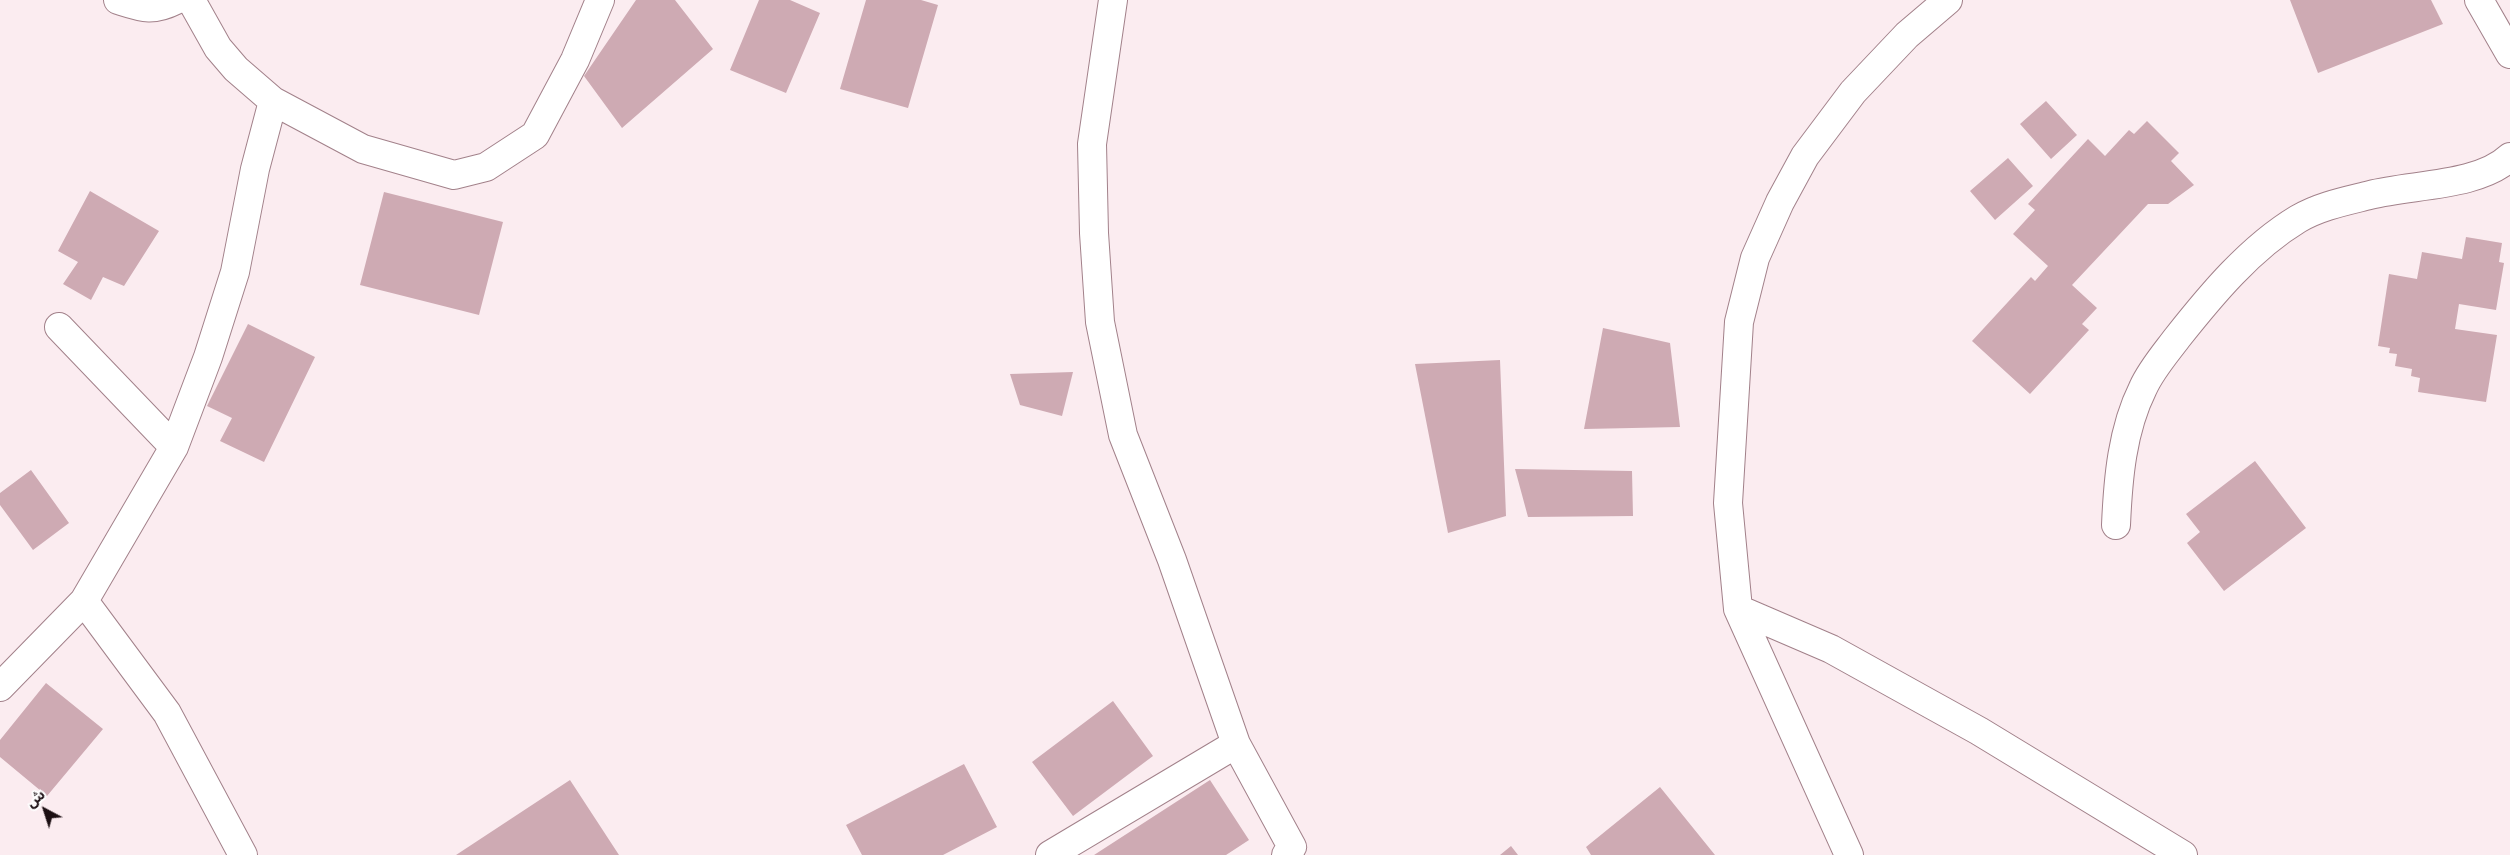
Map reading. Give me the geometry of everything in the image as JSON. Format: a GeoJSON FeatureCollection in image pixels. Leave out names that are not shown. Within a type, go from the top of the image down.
{"type":"FeatureCollection","features":[{"type":"Feature","properties":{"kind":"street"},"geometry":{"type":"LineString","coordinates":[[118,0],[141,8],[159,8],[176,0]]}},
{"type":"Feature","properties":{"kind":"street"},"geometry":{"type":"LineString","coordinates":[[191,0],[218,48],[236,69],[272,102],[363,149],[454,175],[486,167],[535,135],[575,60],[600,0]]}},
{"type":"Feature","properties":{"kind":"street"},"geometry":{"type":"LineString","coordinates":[[1113,0],[1092,144],[1094,233],[1100,322],[1123,435],[1172,560],[1236,744],[1292,846],[1286,855]]}},
{"type":"Feature","properties":{"kind":"street"},"geometry":{"type":"LineString","coordinates":[[1848,855],[1738,609],[1728,503],[1739,322],[1755,258],[1780,202],[1805,156],[1853,92],[1907,35],[1948,0]]}},
{"type":"Feature","properties":{"kind":"street"},"geometry":{"type":"LineString","coordinates":[[2479,0],[2510,54]]}},
{"type":"Feature","properties":{"kind":"street"},"geometry":{"type":"LineString","coordinates":[[0,688],[84,601],[174,447],[208,357],[235,272],[272,102]]}},
{"type":"Feature","properties":{"kind":"street"},"geometry":{"type":"LineString","coordinates":[[2116,525],[2119,470],[2134,412],[2143,388],[2161,359],[2203,306],[2242,264],[2299,219],[2334,204],[2384,191],[2480,176],[2499,167],[2510,157]]}},
{"type":"Feature","properties":{"kind":"street"},"geometry":{"type":"LineString","coordinates":[[59,327],[174,447]]}},
{"type":"Feature","properties":{"kind":"street"},"geometry":{"type":"LineString","coordinates":[[84,601],[167,713],[243,855]]}},
{"type":"Feature","properties":{"kind":"street"},"geometry":{"type":"LineString","coordinates":[[1738,609],[1831,649],[1866,668],[1979,731],[2182,855]]}},
{"type":"Feature","properties":{"kind":"street"},"geometry":{"type":"LineString","coordinates":[[1050,855],[1236,744]]}},
{"type":"Feature","properties":{"kind":"building"},"geometry":{"type":"Polygon","coordinates":[[[636,0],[675,0],[713,49],[622,128],[584,76],[636,0]]]}},
{"type":"Feature","properties":{"kind":"building"},"geometry":{"type":"Polygon","coordinates":[[[759,0],[790,0],[820,13],[786,93],[730,70],[759,0]]]}},
{"type":"Feature","properties":{"kind":"building"},"geometry":{"type":"Polygon","coordinates":[[[866,0],[921,0],[938,5],[908,108],[840,89],[866,0]]]}},
{"type":"Feature","properties":{"kind":"building"},"geometry":{"type":"Polygon","coordinates":[[[2290,0],[2431,0],[2443,24],[2318,73],[2290,0]]]}},
{"type":"Feature","properties":{"kind":"building"},"geometry":{"type":"Polygon","coordinates":[[[2046,101],[2077,135],[2051,159],[2020,124],[2046,101]]]}},
{"type":"Feature","properties":{"kind":"building"},"geometry":{"type":"Polygon","coordinates":[[[2147,121],[2179,153],[2171,161],[2194,185],[2168,204],[2148,204],[2072,285],[2097,308],[2082,324],[2089,330],[2030,394],[1972,341],[2031,277],[2035,281],[2048,266],[2013,234],[2035,210],[2028,204],[2088,139],[2105,156],[2129,130],[2134,134],[2147,121]]]}},
{"type":"Feature","properties":{"kind":"building"},"geometry":{"type":"Polygon","coordinates":[[[2008,158],[2033,186],[1995,220],[1970,191],[2008,158]]]}},
{"type":"Feature","properties":{"kind":"building"},"geometry":{"type":"Polygon","coordinates":[[[90,191],[159,231],[124,286],[103,277],[91,300],[63,284],[78,262],[58,251],[90,191]]]}},
{"type":"Feature","properties":{"kind":"building"},"geometry":{"type":"Polygon","coordinates":[[[384,192],[503,222],[479,315],[360,285],[384,192]]]}},
{"type":"Feature","properties":{"kind":"building"},"geometry":{"type":"Polygon","coordinates":[[[2466,237],[2502,243],[2499,262],[2504,263],[2496,310],[2459,304],[2455,329],[2497,335],[2486,402],[2418,392],[2420,378],[2411,376],[2412,369],[2395,366],[2397,354],[2389,353],[2390,348],[2378,346],[2389,274],[2417,279],[2422,252],[2462,259],[2466,237]]]}},
{"type":"Feature","properties":{"kind":"building"},"geometry":{"type":"Polygon","coordinates":[[[248,324],[315,357],[264,462],[220,441],[232,418],[207,406],[248,324]]]}},
{"type":"Feature","properties":{"kind":"building"},"geometry":{"type":"Polygon","coordinates":[[[1603,328],[1670,343],[1680,427],[1584,429],[1603,328]]]}},
{"type":"Feature","properties":{"kind":"building"},"geometry":{"type":"Polygon","coordinates":[[[1500,360],[1506,516],[1448,533],[1415,364],[1500,360]]]}},
{"type":"Feature","properties":{"kind":"building"},"geometry":{"type":"Polygon","coordinates":[[[1073,372],[1062,416],[1020,405],[1010,374],[1073,372]]]}},
{"type":"Feature","properties":{"kind":"building"},"geometry":{"type":"Polygon","coordinates":[[[2255,461],[2306,528],[2224,591],[2187,543],[2200,532],[2186,514],[2255,461]]]}},
{"type":"Feature","properties":{"kind":"building"},"geometry":{"type":"Polygon","coordinates":[[[1515,469],[1632,471],[1633,516],[1528,517],[1515,469]]]}},
{"type":"Feature","properties":{"kind":"building"},"geometry":{"type":"Polygon","coordinates":[[[31,470],[69,523],[33,550],[0,505],[0,493],[31,470]]]}},
{"type":"Feature","properties":{"kind":"building"},"geometry":{"type":"Polygon","coordinates":[[[46,683],[103,729],[47,796],[0,757],[0,740],[46,683]]]}},
{"type":"Feature","properties":{"kind":"building"},"geometry":{"type":"Polygon","coordinates":[[[1113,701],[1153,756],[1073,816],[1032,762],[1113,701]]]}},
{"type":"Feature","properties":{"kind":"building"},"geometry":{"type":"Polygon","coordinates":[[[964,764],[997,827],[943,855],[862,855],[846,825],[964,764]]]}},
{"type":"Feature","properties":{"kind":"building"},"geometry":{"type":"Polygon","coordinates":[[[570,780],[619,855],[456,855],[570,780]]]}},
{"type":"Feature","properties":{"kind":"building"},"geometry":{"type":"Polygon","coordinates":[[[1210,780],[1249,840],[1226,855],[1094,855],[1210,780]]]}},
{"type":"Feature","properties":{"kind":"building"},"geometry":{"type":"Polygon","coordinates":[[[1660,787],[1715,855],[1591,855],[1586,847],[1660,787]]]}},
{"type":"Feature","properties":{"kind":"building"},"geometry":{"type":"Polygon","coordinates":[[[1511,846],[1518,855],[1500,855],[1511,846]]]}}]}
